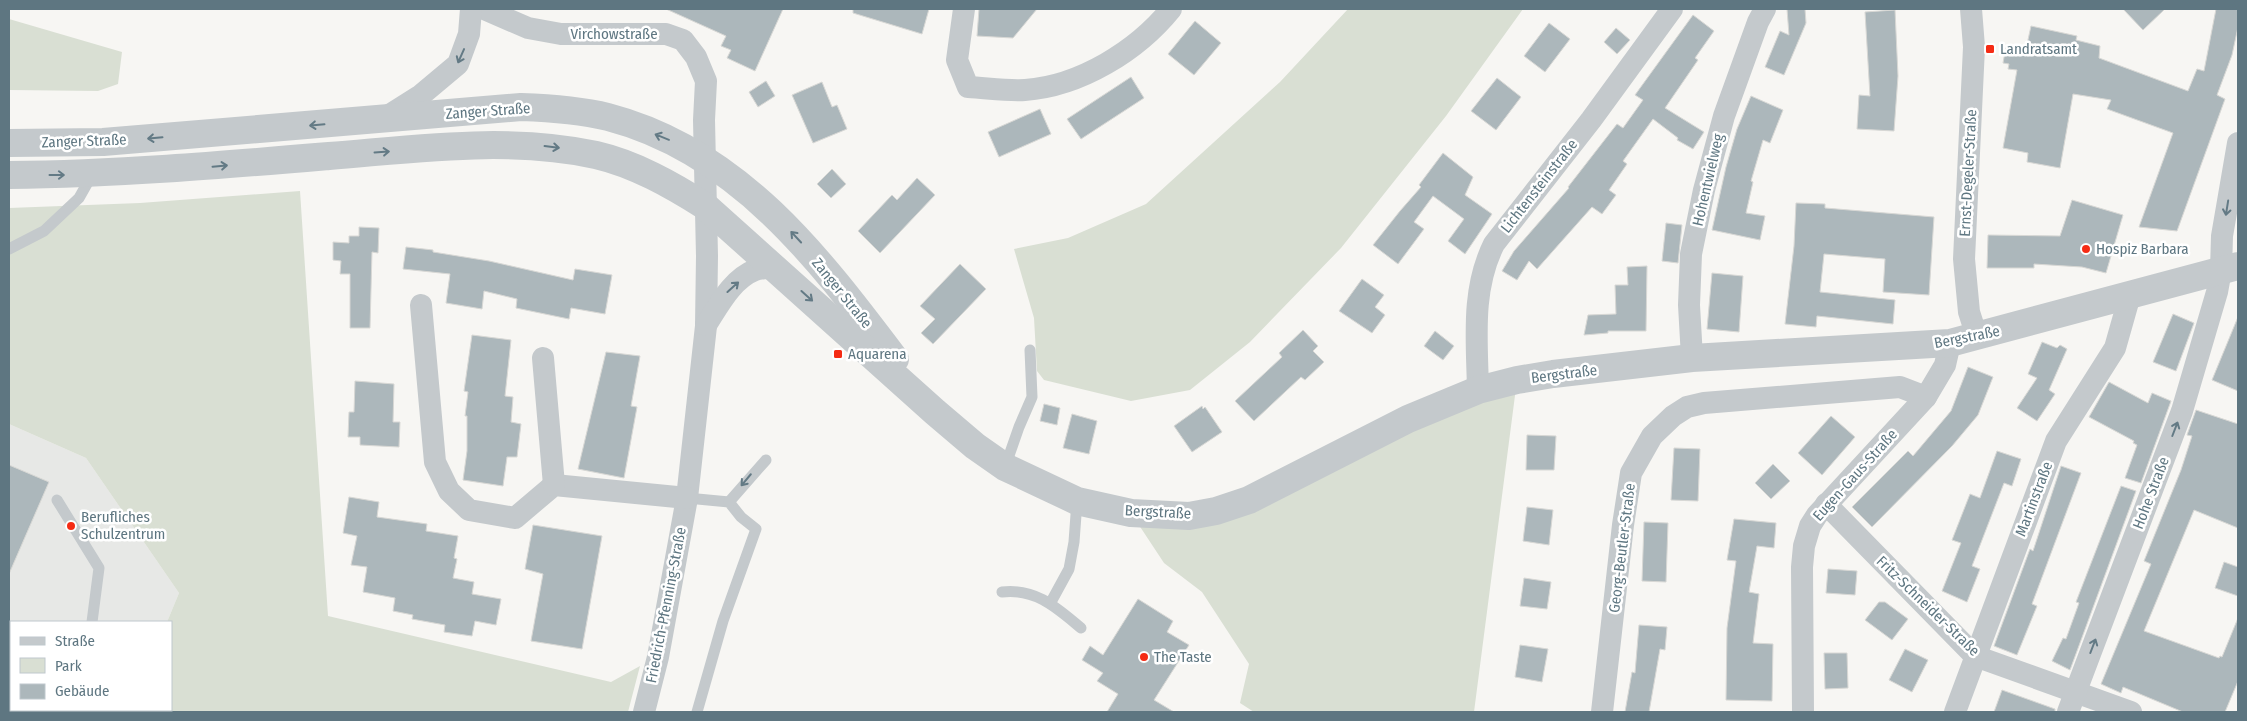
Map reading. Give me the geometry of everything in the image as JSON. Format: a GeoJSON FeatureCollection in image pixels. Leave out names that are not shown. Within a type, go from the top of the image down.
{"type":"FeatureCollection","features":[{"type":"Feature","properties":{"kind":"street"},"geometry":{"type":"LineString","coordinates":[[383,119],[421,95],[458,64],[469,34],[471,9]]}},
{"type":"Feature","properties":{"kind":"street","name":"Virchowstraße"},"geometry":{"type":"LineString","coordinates":[[484,9],[528,28],[561,34],[666,34],[683,40],[696,57],[706,81],[705,158]]}},
{"type":"Feature","properties":{"kind":"street"},"geometry":{"type":"LineString","coordinates":[[964,9],[957,60],[968,86],[1025,90],[1067,82],[1112,59],[1155,29],[1172,9]]}},
{"type":"Feature","properties":{"kind":"street","name":"Lichtensteinstraße"},"geometry":{"type":"LineString","coordinates":[[1478,390],[1476,328],[1478,292],[1484,267],[1494,244],[1590,120],[1672,9]]}},
{"type":"Feature","properties":{"kind":"street","name":"Hohentwielweg"},"geometry":{"type":"LineString","coordinates":[[1692,358],[1689,305],[1691,254],[1704,190],[1724,116],[1758,22],[1765,9]]}},
{"type":"Feature","properties":{"kind":"street","name":"Ernst-Degeler-Straße"},"geometry":{"type":"LineString","coordinates":[[1971,9],[1974,47],[1964,259],[1968,312],[1977,337]]}},
{"type":"Feature","properties":{"kind":"street","name":"Zanger Straße"},"geometry":{"type":"LineString","coordinates":[[9,143],[103,142],[521,107],[568,109],[608,117],[682,145],[705,158],[755,196],[795,236],[843,290],[935,412]]}},
{"type":"Feature","properties":{"kind":"street","name":"Hohe Straße"},"geometry":{"type":"LineString","coordinates":[[2072,702],[2182,411],[2217,292],[2230,268],[2222,236],[2238,143]]}},
{"type":"Feature","properties":{"kind":"street","name":"Zanger Straße"},"geometry":{"type":"LineString","coordinates":[[9,175],[92,175],[503,144],[554,147],[598,156],[619,162],[669,184],[705,206],[935,412]]}},
{"type":"Feature","properties":{"kind":"street","name":"Friedrich-Pfenning-Straße"},"geometry":{"type":"LineString","coordinates":[[644,712],[658,657],[687,498],[706,326],[708,256],[705,158]]}},
{"type":"Feature","properties":{"kind":"street","name":"Friedrich-Pfenning-Straße"},"geometry":{"type":"LineString","coordinates":[[706,326],[725,295],[746,276],[756,270],[775,267]]}},
{"type":"Feature","properties":{"kind":"street","name":"Bergstraße"},"geometry":{"type":"LineString","coordinates":[[935,412],[1005,467],[1077,501],[1131,513],[1189,516],[1231,507],[1249,500],[1408,419],[1478,390],[1553,374],[1692,358],[1950,344],[2230,268]]}},
{"type":"Feature","properties":{"kind":"street","name":"Martinstraße"},"geometry":{"type":"LineString","coordinates":[[1955,712],[2056,441],[2114,348],[2130,295]]}},
{"type":"Feature","properties":{"kind":"street"},"geometry":{"type":"LineString","coordinates":[[421,306],[435,462],[449,491],[469,510],[515,518],[554,485],[687,498]]}},
{"type":"Feature","properties":{"kind":"street","name":"Eugen-Gaus-Straße"},"geometry":{"type":"LineString","coordinates":[[1803,712],[1804,546],[1810,526],[1826,504],[1926,397],[1945,365],[1950,344]]}},
{"type":"Feature","properties":{"kind":"street"},"geometry":{"type":"LineString","coordinates":[[543,358],[554,485]]}},
{"type":"Feature","properties":{"kind":"street","name":"Georg-Beutler-Straße"},"geometry":{"type":"LineString","coordinates":[[1602,712],[1623,525],[1631,474],[1652,436],[1657,431],[1680,411],[1704,402],[1900,387],[1926,397]]}},
{"type":"Feature","properties":{"kind":"street","name":"Fritz-Schneider-Straße"},"geometry":{"type":"LineString","coordinates":[[1826,504],[1975,656],[2072,702],[2132,712]]}},
{"type":"Feature","properties":{"kind":"lane"},"geometry":{"type":"LineString","coordinates":[[9,249],[44,231],[79,198],[92,175]]}},
{"type":"Feature","properties":{"kind":"lane"},"geometry":{"type":"LineString","coordinates":[[1005,467],[1032,397],[1030,350]]}},
{"type":"Feature","properties":{"kind":"lane"},"geometry":{"type":"LineString","coordinates":[[728,502],[766,460]]}},
{"type":"Feature","properties":{"kind":"lane"},"geometry":{"type":"LineString","coordinates":[[687,498],[728,502],[741,518],[756,529],[723,622],[697,712]]}},
{"type":"Feature","properties":{"kind":"lane"},"geometry":{"type":"LineString","coordinates":[[58,500],[99,568],[92,621]]}},
{"type":"Feature","properties":{"kind":"lane"},"geometry":{"type":"LineString","coordinates":[[1050,602],[1069,569],[1074,542],[1077,501]]}},
{"type":"Feature","properties":{"kind":"lane"},"geometry":{"type":"LineString","coordinates":[[1002,592],[1017,590],[1050,602],[1081,628]]}},
{"type":"Feature","properties":{"kind":"shaded area","name":"Berufliches Schulzentrum"},"geometry":{"type":"Polygon","coordinates":[[[9,424],[86,458],[179,593],[167,621],[10,621],[10,711],[132,711],[9,712],[9,424]]]}},
{"type":"Feature","properties":{"kind":"green space"},"geometry":{"type":"Polygon","coordinates":[[[1348,9],[1523,9],[1446,116],[1341,248],[1250,342],[1190,390],[1131,401],[1044,380],[1037,371],[1034,318],[1014,249],[1068,238],[1146,204],[1280,82],[1348,9]]]}},
{"type":"Feature","properties":{"kind":"green space"},"geometry":{"type":"Polygon","coordinates":[[[9,19],[122,52],[118,84],[98,91],[9,90],[9,19]]]}},
{"type":"Feature","properties":{"kind":"green space"},"geometry":{"type":"Polygon","coordinates":[[[300,191],[328,616],[611,682],[640,666],[628,712],[132,711],[172,711],[172,621],[167,621],[179,593],[86,458],[9,424],[9,208],[140,203],[300,191]]]}},
{"type":"Feature","properties":{"kind":"green space"},"geometry":{"type":"Polygon","coordinates":[[[1517,380],[1474,712],[1254,712],[1240,703],[1249,664],[1202,592],[1164,563],[1131,513],[1189,516],[1517,380]]]}},
{"type":"Feature","properties":{"kind":"building"},"geometry":{"type":"Polygon","coordinates":[[[666,9],[783,9],[755,71],[727,58],[731,50],[721,46],[726,36],[666,9]]]}},
{"type":"Feature","properties":{"kind":"building"},"geometry":{"type":"Polygon","coordinates":[[[853,9],[929,9],[922,34],[853,13],[853,9]]]}},
{"type":"Feature","properties":{"kind":"building"},"geometry":{"type":"Polygon","coordinates":[[[979,9],[1037,9],[1013,38],[977,36],[979,9]]]}},
{"type":"Feature","properties":{"kind":"building"},"geometry":{"type":"Polygon","coordinates":[[[1787,9],[1805,9],[1806,23],[1784,75],[1765,67],[1780,31],[1789,35],[1787,9]]]}},
{"type":"Feature","properties":{"kind":"building"},"geometry":{"type":"Polygon","coordinates":[[[2123,9],[2165,9],[2143,30],[2123,9]]]}},
{"type":"Feature","properties":{"kind":"building"},"geometry":{"type":"Polygon","coordinates":[[[2216,9],[2238,9],[2238,27],[2232,55],[2217,95],[2225,99],[2177,231],[2139,227],[2173,133],[2107,109],[2111,100],[2073,94],[2060,168],[2027,162],[2028,153],[2003,148],[2017,70],[2008,69],[2009,64],[2003,63],[2006,46],[2026,49],[2031,26],[2077,36],[2076,40],[2100,46],[2099,58],[2188,91],[2197,69],[2204,71],[2216,9]]]}},
{"type":"Feature","properties":{"kind":"building"},"geometry":{"type":"Polygon","coordinates":[[[1895,10],[1898,76],[1894,131],[1857,129],[1859,95],[1870,96],[1865,12],[1895,10]]]}},
{"type":"Feature","properties":{"kind":"building"},"geometry":{"type":"Polygon","coordinates":[[[1693,15],[1714,31],[1695,58],[1698,60],[1665,108],[1704,132],[1693,149],[1677,140],[1678,138],[1653,119],[1623,161],[1627,164],[1609,190],[1616,195],[1602,214],[1592,207],[1537,269],[1529,261],[1517,280],[1502,271],[1514,251],[1569,188],[1617,124],[1623,128],[1643,100],[1635,95],[1693,15]]]}},
{"type":"Feature","properties":{"kind":"building"},"geometry":{"type":"Polygon","coordinates":[[[1195,21],[1221,43],[1194,75],[1168,54],[1195,21]]]}},
{"type":"Feature","properties":{"kind":"building"},"geometry":{"type":"Polygon","coordinates":[[[1549,23],[1570,39],[1545,72],[1524,56],[1549,23]]]}},
{"type":"Feature","properties":{"kind":"building"},"geometry":{"type":"Polygon","coordinates":[[[1616,28],[1630,40],[1617,54],[1604,42],[1616,28]]]}},
{"type":"Feature","properties":{"kind":"building"},"geometry":{"type":"Polygon","coordinates":[[[1131,77],[1144,98],[1081,139],[1067,119],[1131,77]]]}},
{"type":"Feature","properties":{"kind":"building"},"geometry":{"type":"Polygon","coordinates":[[[1497,78],[1521,97],[1496,130],[1471,111],[1497,78]]]}},
{"type":"Feature","properties":{"kind":"building"},"geometry":{"type":"Polygon","coordinates":[[[766,81],[775,96],[758,107],[749,92],[766,81]]]}},
{"type":"Feature","properties":{"kind":"building"},"geometry":{"type":"Polygon","coordinates":[[[822,82],[832,107],[837,105],[847,129],[813,143],[792,95],[822,82]]]}},
{"type":"Feature","properties":{"kind":"building"},"geometry":{"type":"Polygon","coordinates":[[[1751,96],[1783,110],[1770,143],[1763,140],[1751,181],[1753,182],[1746,213],[1765,216],[1760,240],[1712,230],[1726,167],[1737,129],[1751,96]]]}},
{"type":"Feature","properties":{"kind":"building"},"geometry":{"type":"Polygon","coordinates":[[[1040,109],[1051,134],[999,157],[988,132],[1040,109]]]}},
{"type":"Feature","properties":{"kind":"building"},"geometry":{"type":"Polygon","coordinates":[[[1443,153],[1473,177],[1465,195],[1492,214],[1465,254],[1448,241],[1464,219],[1433,196],[1414,222],[1424,229],[1398,264],[1373,245],[1421,187],[1419,185],[1443,153]]]}},
{"type":"Feature","properties":{"kind":"building"},"geometry":{"type":"Polygon","coordinates":[[[832,169],[846,184],[831,198],[817,184],[832,169]]]}},
{"type":"Feature","properties":{"kind":"building"},"geometry":{"type":"Polygon","coordinates":[[[917,178],[935,195],[880,253],[858,231],[892,195],[897,200],[917,178]]]}},
{"type":"Feature","properties":{"kind":"building"},"geometry":{"type":"Polygon","coordinates":[[[2072,200],[2123,215],[2106,273],[2082,267],[2034,264],[2034,268],[1987,268],[1988,235],[2060,236],[2072,200]]]}},
{"type":"Feature","properties":{"kind":"building"},"geometry":{"type":"Polygon","coordinates":[[[1796,203],[1825,204],[1825,208],[1934,217],[1929,295],[1883,292],[1885,259],[1824,254],[1820,292],[1895,300],[1893,324],[1817,316],[1816,327],[1785,324],[1794,246],[1796,203]]]}},
{"type":"Feature","properties":{"kind":"building"},"geometry":{"type":"Polygon","coordinates":[[[1666,223],[1682,225],[1678,263],[1662,261],[1666,223]]]}},
{"type":"Feature","properties":{"kind":"building"},"geometry":{"type":"Polygon","coordinates":[[[359,227],[379,228],[378,253],[372,252],[370,328],[350,328],[350,274],[340,274],[341,261],[333,260],[333,242],[349,243],[349,236],[359,236],[359,227]]]}},
{"type":"Feature","properties":{"kind":"building"},"geometry":{"type":"Polygon","coordinates":[[[406,247],[433,250],[433,252],[489,261],[573,280],[575,269],[612,275],[605,314],[571,308],[569,319],[516,308],[517,299],[484,291],[482,309],[446,303],[450,274],[403,269],[406,247]]]}},
{"type":"Feature","properties":{"kind":"building"},"geometry":{"type":"Polygon","coordinates":[[[960,264],[986,289],[933,344],[921,333],[935,319],[920,306],[960,264]]]}},
{"type":"Feature","properties":{"kind":"building"},"geometry":{"type":"Polygon","coordinates":[[[1647,266],[1646,331],[1608,331],[1608,333],[1584,335],[1588,315],[1616,314],[1615,285],[1628,285],[1627,267],[1647,266]]]}},
{"type":"Feature","properties":{"kind":"building"},"geometry":{"type":"Polygon","coordinates":[[[1712,273],[1743,276],[1739,332],[1707,329],[1712,273]]]}},
{"type":"Feature","properties":{"kind":"building"},"geometry":{"type":"Polygon","coordinates":[[[1362,279],[1384,295],[1375,307],[1385,315],[1372,333],[1339,311],[1362,279]]]}},
{"type":"Feature","properties":{"kind":"building"},"geometry":{"type":"Polygon","coordinates":[[[2173,314],[2194,323],[2176,371],[2153,362],[2173,314]]]}},
{"type":"Feature","properties":{"kind":"building"},"geometry":{"type":"Polygon","coordinates":[[[2238,317],[2238,391],[2212,380],[2238,317]]]}},
{"type":"Feature","properties":{"kind":"building"},"geometry":{"type":"Polygon","coordinates":[[[1303,330],[1318,346],[1313,351],[1324,362],[1305,380],[1301,377],[1254,421],[1235,401],[1282,357],[1279,353],[1303,330]]]}},
{"type":"Feature","properties":{"kind":"building"},"geometry":{"type":"Polygon","coordinates":[[[1435,331],[1454,346],[1443,360],[1424,346],[1435,331]]]}},
{"type":"Feature","properties":{"kind":"building"},"geometry":{"type":"Polygon","coordinates":[[[472,335],[511,340],[505,396],[513,397],[511,422],[521,424],[517,457],[507,457],[503,486],[463,480],[467,451],[467,416],[465,416],[468,392],[464,391],[472,335]]]}},
{"type":"Feature","properties":{"kind":"building"},"geometry":{"type":"Polygon","coordinates":[[[2042,342],[2057,348],[2060,345],[2067,349],[2049,390],[2055,394],[2037,421],[2017,408],[2037,378],[2028,374],[2042,342]]]}},
{"type":"Feature","properties":{"kind":"building"},"geometry":{"type":"Polygon","coordinates":[[[606,352],[640,356],[631,406],[637,407],[624,478],[578,469],[606,352]]]}},
{"type":"Feature","properties":{"kind":"building"},"geometry":{"type":"Polygon","coordinates":[[[1968,367],[1993,377],[1978,415],[1952,446],[1872,527],[1852,507],[1908,451],[1913,456],[1951,411],[1968,367]]]}},
{"type":"Feature","properties":{"kind":"building"},"geometry":{"type":"Polygon","coordinates":[[[355,381],[394,384],[393,422],[400,422],[399,447],[360,445],[360,437],[348,437],[349,412],[354,412],[355,381]]]}},
{"type":"Feature","properties":{"kind":"building"},"geometry":{"type":"Polygon","coordinates":[[[2109,382],[2148,403],[2152,393],[2171,401],[2141,483],[2125,478],[2137,445],[2133,443],[2134,441],[2089,417],[2109,382]]]}},
{"type":"Feature","properties":{"kind":"building"},"geometry":{"type":"Polygon","coordinates":[[[1044,404],[1060,408],[1057,425],[1040,421],[1044,404]]]}},
{"type":"Feature","properties":{"kind":"building"},"geometry":{"type":"Polygon","coordinates":[[[1202,406],[1203,409],[1205,407],[1222,432],[1192,452],[1174,426],[1202,406]]]}},
{"type":"Feature","properties":{"kind":"building"},"geometry":{"type":"Polygon","coordinates":[[[2196,410],[2238,424],[2238,528],[2194,510],[2144,631],[2219,658],[2220,656],[2222,657],[2238,618],[2238,681],[2225,712],[2183,712],[2123,687],[2121,693],[2101,684],[2151,564],[2144,561],[2181,470],[2192,436],[2187,435],[2196,410]]]}},
{"type":"Feature","properties":{"kind":"building"},"geometry":{"type":"Polygon","coordinates":[[[1072,414],[1097,421],[1089,454],[1063,448],[1072,414]]]}},
{"type":"Feature","properties":{"kind":"building"},"geometry":{"type":"Polygon","coordinates":[[[1831,416],[1855,437],[1822,475],[1798,453],[1831,416]]]}},
{"type":"Feature","properties":{"kind":"building"},"geometry":{"type":"Polygon","coordinates":[[[1527,435],[1556,436],[1554,470],[1526,470],[1527,435]]]}},
{"type":"Feature","properties":{"kind":"building"},"geometry":{"type":"Polygon","coordinates":[[[1674,448],[1700,449],[1698,501],[1671,500],[1674,448]]]}},
{"type":"Feature","properties":{"kind":"building"},"geometry":{"type":"Polygon","coordinates":[[[1997,451],[2021,459],[2012,486],[2004,483],[1972,566],[1980,569],[1967,602],[1942,591],[1961,543],[1952,540],[1970,494],[1980,498],[1997,451]]]}},
{"type":"Feature","properties":{"kind":"building"},"geometry":{"type":"Polygon","coordinates":[[[1773,464],[1790,481],[1771,499],[1755,483],[1773,464]]]}},
{"type":"Feature","properties":{"kind":"building"},"geometry":{"type":"Polygon","coordinates":[[[9,465],[49,482],[9,574],[9,465]]]}},
{"type":"Feature","properties":{"kind":"building"},"geometry":{"type":"Polygon","coordinates":[[[2061,466],[2081,473],[2032,604],[2037,606],[2017,655],[1994,646],[2030,549],[2033,551],[2061,466]]]}},
{"type":"Feature","properties":{"kind":"building"},"geometry":{"type":"Polygon","coordinates":[[[2121,486],[2136,491],[2070,670],[2052,661],[2063,638],[2066,639],[2079,603],[2076,602],[2121,486]]]}},
{"type":"Feature","properties":{"kind":"building"},"geometry":{"type":"Polygon","coordinates":[[[349,497],[379,502],[377,517],[427,524],[426,531],[458,536],[454,558],[457,559],[453,578],[474,582],[472,594],[501,599],[496,625],[475,621],[472,636],[444,632],[445,625],[412,619],[413,615],[393,611],[395,598],[363,592],[367,567],[351,565],[357,536],[343,533],[349,497]]]}},
{"type":"Feature","properties":{"kind":"building"},"geometry":{"type":"Polygon","coordinates":[[[1527,507],[1553,510],[1549,545],[1523,541],[1527,507]]]}},
{"type":"Feature","properties":{"kind":"building"},"geometry":{"type":"Polygon","coordinates":[[[1734,519],[1776,523],[1774,548],[1757,546],[1749,592],[1759,594],[1753,643],[1773,644],[1772,701],[1726,700],[1727,628],[1736,561],[1727,560],[1734,519]]]}},
{"type":"Feature","properties":{"kind":"building"},"geometry":{"type":"Polygon","coordinates":[[[1644,522],[1668,523],[1666,582],[1642,581],[1644,522]]]}},
{"type":"Feature","properties":{"kind":"building"},"geometry":{"type":"Polygon","coordinates":[[[533,525],[602,536],[582,649],[531,641],[543,574],[525,569],[533,525]]]}},
{"type":"Feature","properties":{"kind":"building"},"geometry":{"type":"Polygon","coordinates":[[[2224,562],[2238,567],[2238,596],[2215,588],[2224,562]]]}},
{"type":"Feature","properties":{"kind":"building"},"geometry":{"type":"Polygon","coordinates":[[[1828,569],[1857,571],[1855,595],[1826,593],[1828,569]]]}},
{"type":"Feature","properties":{"kind":"building"},"geometry":{"type":"Polygon","coordinates":[[[1524,578],[1551,582],[1547,609],[1520,606],[1524,578]]]}},
{"type":"Feature","properties":{"kind":"building","name":"The Taste"},"geometry":{"type":"Polygon","coordinates":[[[1138,599],[1173,621],[1167,632],[1189,645],[1154,700],[1174,712],[1107,712],[1118,694],[1097,681],[1103,673],[1082,660],[1090,646],[1103,655],[1138,599]]]}},
{"type":"Feature","properties":{"kind":"building"},"geometry":{"type":"Polygon","coordinates":[[[1879,602],[1885,602],[1908,619],[1892,640],[1865,620],[1879,602]]]}},
{"type":"Feature","properties":{"kind":"building"},"geometry":{"type":"Polygon","coordinates":[[[1639,625],[1667,627],[1665,650],[1660,649],[1649,712],[1625,712],[1632,672],[1635,673],[1639,625]]]}},
{"type":"Feature","properties":{"kind":"building"},"geometry":{"type":"Polygon","coordinates":[[[1520,645],[1548,649],[1542,682],[1515,677],[1520,645]]]}},
{"type":"Feature","properties":{"kind":"building"},"geometry":{"type":"Polygon","coordinates":[[[1905,649],[1928,660],[1912,692],[1889,680],[1905,649]]]}},
{"type":"Feature","properties":{"kind":"building"},"geometry":{"type":"Polygon","coordinates":[[[1824,653],[1847,653],[1848,688],[1825,689],[1824,653]]]}},
{"type":"Feature","properties":{"kind":"building"},"geometry":{"type":"Polygon","coordinates":[[[2002,690],[2055,709],[2055,712],[1994,712],[2002,690]]]}},
{"type":"Feature","properties":{"kind":"place","name":"Landratsamt"},"geometry":{"type":"Point","coordinates":[1990,49]}},
{"type":"Feature","properties":{"kind":"place","name":"Hospiz Barbara"},"geometry":{"type":"Point","coordinates":[2086,249]}},
{"type":"Feature","properties":{"kind":"place","name":"Aquarena"},"geometry":{"type":"Point","coordinates":[838,354]}},
{"type":"Feature","properties":{"kind":"place","name":"Berufliches Schulzentrum"},"geometry":{"type":"Point","coordinates":[71,526]}},
{"type":"Feature","properties":{"kind":"place","name":"The Taste"},"geometry":{"type":"Point","coordinates":[1144,657]}}]}
